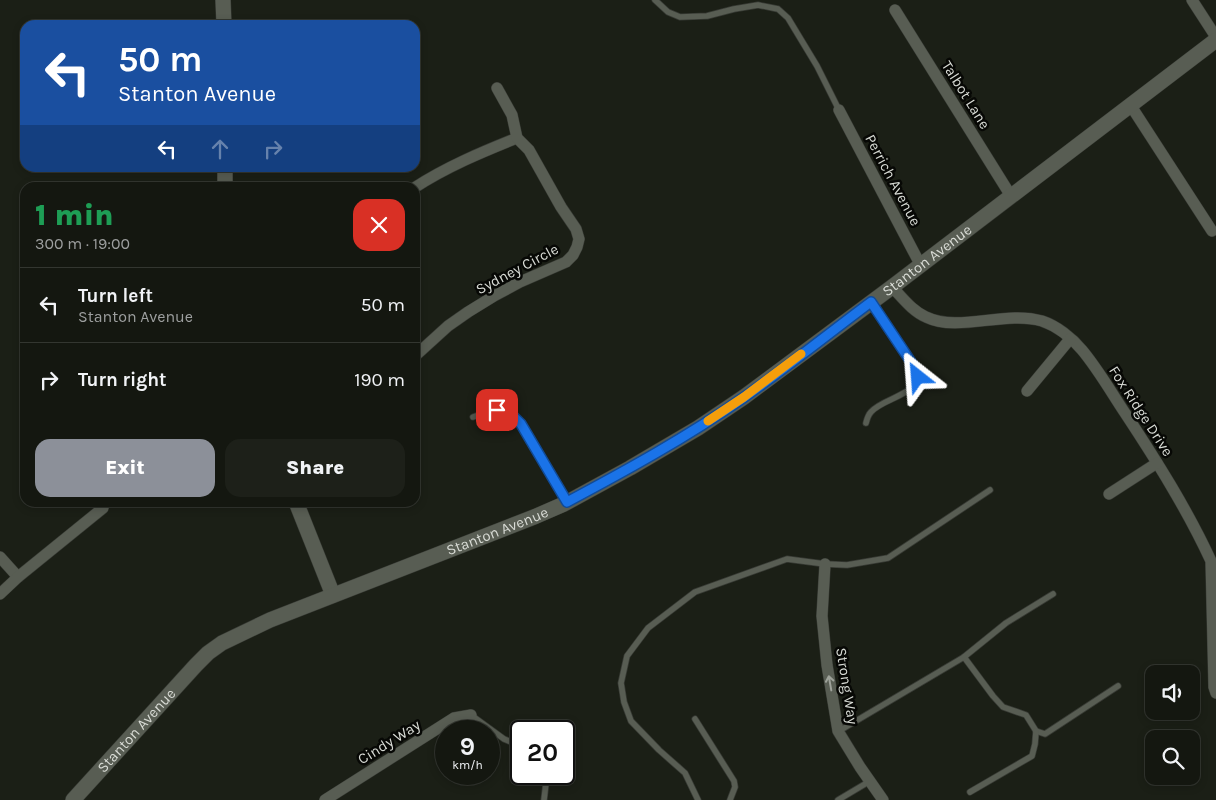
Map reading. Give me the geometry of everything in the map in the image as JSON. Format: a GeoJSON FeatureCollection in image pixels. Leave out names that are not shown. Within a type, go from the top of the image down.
{"type":"FeatureCollection","features":[{"type":"Feature","properties":{"kind":"street"},"geometry":{"type":"LineString","coordinates":[[223,0],[224,20]]}},
{"type":"Feature","properties":{"kind":"street"},"geometry":{"type":"LineString","coordinates":[[1192,0],[1216,39]]}},
{"type":"Feature","properties":{"kind":"street","name":"Talbot Lane"},"geometry":{"type":"LineString","coordinates":[[895,10],[1011,196]]}},
{"type":"Feature","properties":{"kind":"street","name":"Stanton Avenue"},"geometry":{"type":"LineString","coordinates":[[73,800],[196,665],[230,638],[270,620],[567,502],[698,428],[744,397],[892,287],[1131,106],[1216,39]]}},
{"type":"Feature","properties":{"kind":"street","name":"Sydney Circle"},"geometry":{"type":"LineString","coordinates":[[420,351],[455,322],[494,296],[520,282],[566,262],[573,255],[577,247],[576,229],[561,207],[529,150],[517,138],[512,115],[497,88]]}},
{"type":"Feature","properties":{"kind":"street"},"geometry":{"type":"LineString","coordinates":[[1131,106],[1212,231]]}},
{"type":"Feature","properties":{"kind":"street","name":"Perrich Avenue"},"geometry":{"type":"LineString","coordinates":[[839,110],[920,264]]}},
{"type":"Feature","properties":{"kind":"street"},"geometry":{"type":"LineString","coordinates":[[420,184],[481,153],[517,138]]}},
{"type":"Feature","properties":{"kind":"street","name":"Fox Ridge Drive"},"geometry":{"type":"LineString","coordinates":[[892,287],[917,312],[925,317],[946,323],[1021,317],[1044,322],[1053,326],[1070,339],[1090,359],[1158,463],[1214,561],[1214,687],[1216,693]]}},
{"type":"Feature","properties":{"kind":"street"},"geometry":{"type":"LineString","coordinates":[[1027,391],[1070,339]]}},
{"type":"Feature","properties":{"kind":"street"},"geometry":{"type":"LineString","coordinates":[[1109,494],[1158,463]]}},
{"type":"Feature","properties":{"kind":"street"},"geometry":{"type":"LineString","coordinates":[[299,507],[333,595]]}},
{"type":"Feature","properties":{"kind":"street"},"geometry":{"type":"LineString","coordinates":[[0,594],[18,577],[103,508]]}},
{"type":"Feature","properties":{"kind":"street"},"geometry":{"type":"LineString","coordinates":[[0,557],[18,577]]}},
{"type":"Feature","properties":{"kind":"street","name":"Strong Way"},"geometry":{"type":"LineString","coordinates":[[825,564],[822,616],[827,665],[838,731],[883,800]]}},
{"type":"Feature","properties":{"kind":"street","name":"Cindy Way"},"geometry":{"type":"LineString","coordinates":[[325,800],[454,718],[471,715]]}},
{"type":"Feature","properties":{"kind":"lane"},"geometry":{"type":"LineString","coordinates":[[655,0],[668,12],[680,17],[707,16],[758,5],[778,9],[788,18],[817,66],[839,110]]}},
{"type":"Feature","properties":{"kind":"lane"},"geometry":{"type":"LineString","coordinates":[[866,423],[871,412],[885,402],[910,390],[918,377],[917,371],[871,302]]}},
{"type":"Feature","properties":{"kind":"lane"},"geometry":{"type":"LineString","coordinates":[[474,417],[485,412],[497,410],[511,414],[521,424],[567,502]]}},
{"type":"Feature","properties":{"kind":"lane"},"geometry":{"type":"LineString","coordinates":[[698,800],[686,773],[659,750],[631,721],[624,702],[621,683],[627,656],[648,628],[695,592],[787,558],[825,564],[847,565],[888,558],[990,490]]}},
{"type":"Feature","properties":{"kind":"lane"},"geometry":{"type":"LineString","coordinates":[[838,731],[964,657],[1006,623],[1053,594]]}},
{"type":"Feature","properties":{"kind":"lane"},"geometry":{"type":"LineString","coordinates":[[964,657],[993,696],[1003,706],[1026,715],[1036,731],[1036,744],[1032,756],[970,792]]}},
{"type":"Feature","properties":{"kind":"lane"},"geometry":{"type":"LineString","coordinates":[[1036,731],[1045,734],[1118,686]]}},
{"type":"Feature","properties":{"kind":"lane"},"geometry":{"type":"LineString","coordinates":[[471,715],[510,741]]}},
{"type":"Feature","properties":{"kind":"lane"},"geometry":{"type":"LineString","coordinates":[[695,719],[734,781],[736,787],[730,800]]}},
{"type":"Feature","properties":{"kind":"lane"},"geometry":{"type":"LineString","coordinates":[[838,800],[870,781]]}},
{"type":"Feature","properties":{"kind":"lane"},"geometry":{"type":"LineString","coordinates":[[544,800],[546,785]]}},
{"type":"Feature","properties":{"kind":"slow traffic"},"geometry":{"type":"LineString","coordinates":[[708,421],[744,397],[801,354]]}},
{"type":"Feature","properties":{"kind":"route"},"geometry":{"type":"LineString","coordinates":[[497,410],[511,414],[521,424],[567,502],[595,488],[698,428],[744,397],[871,302],[917,371],[918,377]]}}]}
